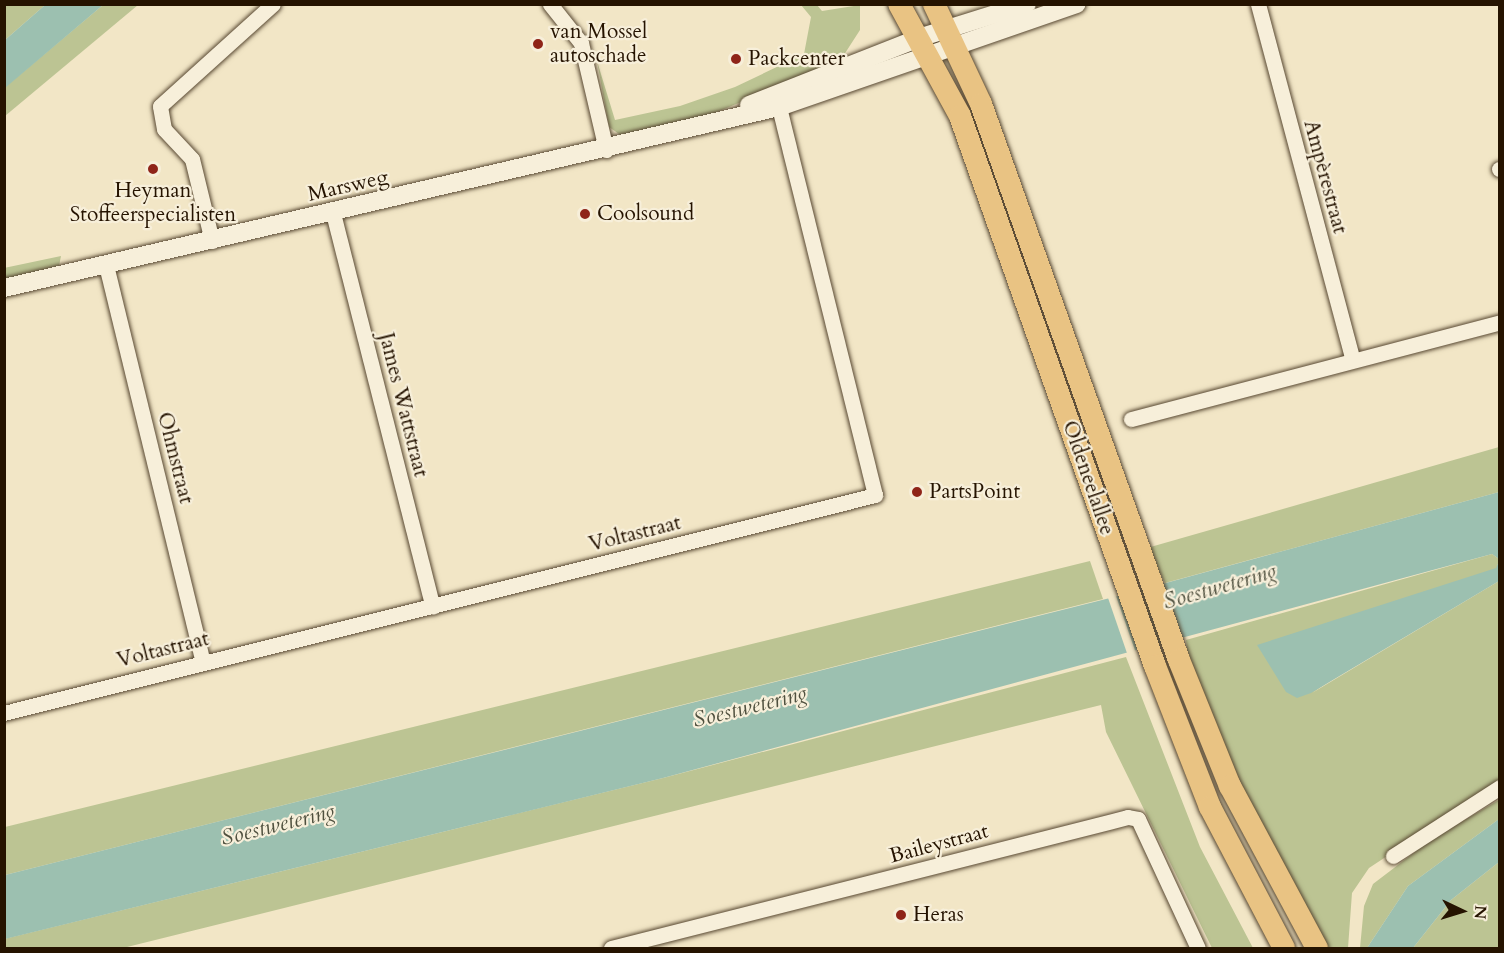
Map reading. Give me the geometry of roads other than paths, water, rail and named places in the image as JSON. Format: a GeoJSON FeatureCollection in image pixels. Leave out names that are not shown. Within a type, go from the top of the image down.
{"type":"FeatureCollection","features":[{"type":"Feature","properties":{"kind":"main road","name":"Oldeneelallee"},"geometry":{"type":"LineString","coordinates":[[899,4],[927,47],[960,116],[1155,666],[1210,807],[1284,948]]}},
{"type":"Feature","properties":{"kind":"main road","name":"Oldeneelallee"},"geometry":{"type":"LineString","coordinates":[[934,4],[954,38],[1179,660],[1266,862],[1317,948]]}},
{"type":"Feature","properties":{"kind":"street"},"geometry":{"type":"LineString","coordinates":[[212,240],[192,159],[164,129],[160,106],[273,4]]}},
{"type":"Feature","properties":{"kind":"street"},"geometry":{"type":"LineString","coordinates":[[550,4],[581,43],[606,150]]}},
{"type":"Feature","properties":{"kind":"street","name":"Marsweg"},"geometry":{"type":"LineString","coordinates":[[954,38],[1027,4]]}},
{"type":"Feature","properties":{"kind":"street","name":"Marsweg"},"geometry":{"type":"LineString","coordinates":[[4,288],[606,150],[701,126],[954,38],[1077,4]]}},
{"type":"Feature","properties":{"kind":"street","name":"Ampèrestraat"},"geometry":{"type":"LineString","coordinates":[[1258,4],[1353,360]]}},
{"type":"Feature","properties":{"kind":"street","name":"Voltastraat"},"geometry":{"type":"LineString","coordinates":[[4,713],[875,495],[777,100]]}},
{"type":"Feature","properties":{"kind":"street","name":"James Wattstraat"},"geometry":{"type":"LineString","coordinates":[[333,213],[433,607]]}},
{"type":"Feature","properties":{"kind":"street","name":"Ohmstraat"},"geometry":{"type":"LineString","coordinates":[[106,265],[203,662]]}},
{"type":"Feature","properties":{"kind":"street"},"geometry":{"type":"LineString","coordinates":[[1131,419],[1500,322]]}},
{"type":"Feature","properties":{"kind":"street"},"geometry":{"type":"LineString","coordinates":[[1393,856],[1500,787]]}},
{"type":"Feature","properties":{"kind":"street","name":"Baileystraat"},"geometry":{"type":"LineString","coordinates":[[611,948],[1128,817],[1138,819],[1198,948]]}},
{"type":"Feature","properties":{"kind":"water"},"geometry":{"type":"Polygon","coordinates":[[[45,5],[103,5],[5,88],[5,40],[45,5]]]}},
{"type":"Feature","properties":{"kind":"water","name":"Soestwetering"},"geometry":{"type":"Polygon","coordinates":[[[1499,492],[1499,559],[1492,554],[663,778],[5,939],[5,875],[1118,596],[1499,492]]]}},
{"type":"Feature","properties":{"kind":"water"},"geometry":{"type":"Polygon","coordinates":[[[1499,561],[1499,581],[1311,693],[1297,698],[1286,692],[1257,645],[1496,568],[1499,561]]]}},
{"type":"Feature","properties":{"kind":"water"},"geometry":{"type":"Polygon","coordinates":[[[1499,819],[1499,862],[1451,900],[1413,948],[1367,948],[1408,886],[1499,819]]]}},
{"type":"Feature","properties":{"kind":"place","name":"van Mossel autoschade"},"geometry":{"type":"Point","coordinates":[538,44]}},
{"type":"Feature","properties":{"kind":"place","name":"Packcenter"},"geometry":{"type":"Point","coordinates":[736,59]}},
{"type":"Feature","properties":{"kind":"place","name":"Heyman Stoffeerspecialisten"},"geometry":{"type":"Point","coordinates":[153,169]}},
{"type":"Feature","properties":{"kind":"place","name":"Coolsound"},"geometry":{"type":"Point","coordinates":[585,214]}},
{"type":"Feature","properties":{"kind":"place","name":"PartsPoint"},"geometry":{"type":"Point","coordinates":[917,492]}},
{"type":"Feature","properties":{"kind":"place","name":"Heras"},"geometry":{"type":"Point","coordinates":[901,915]}}]}
